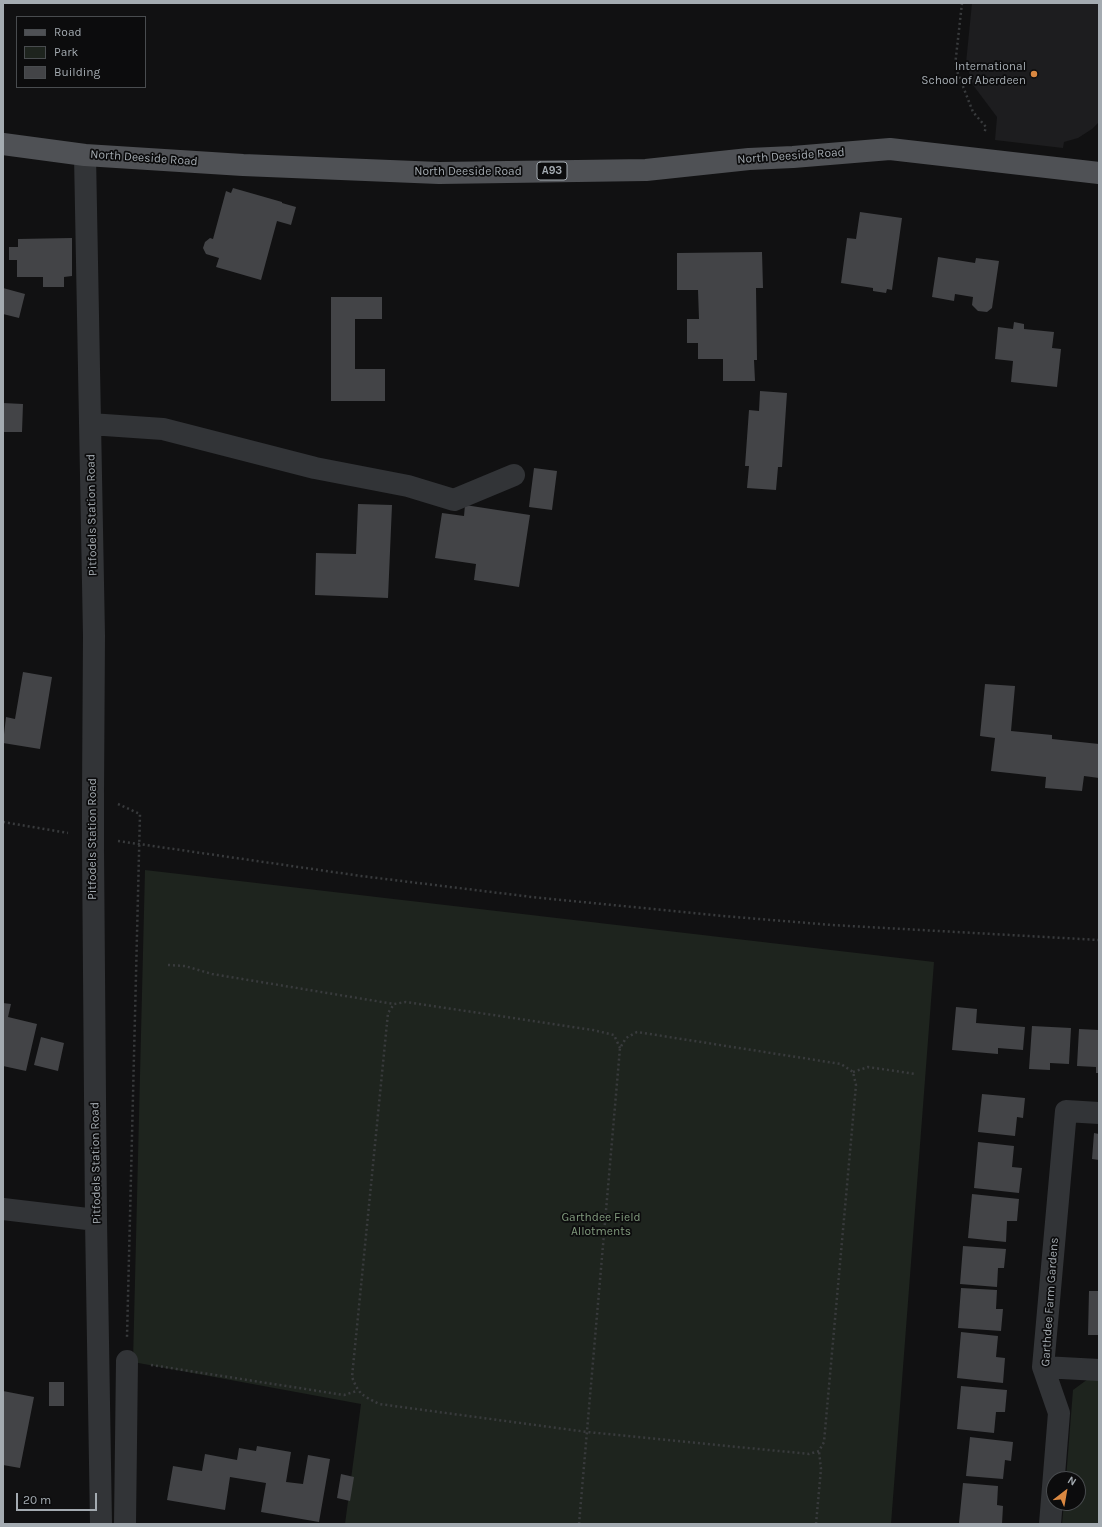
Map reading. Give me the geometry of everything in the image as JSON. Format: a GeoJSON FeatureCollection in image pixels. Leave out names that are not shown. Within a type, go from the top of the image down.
{"type":"FeatureCollection","features":[{"type":"Feature","properties":{"kind":"main road","name":"North Deeside Road"},"geometry":{"type":"LineString","coordinates":[[3,144],[85,155],[243,165],[439,173],[646,170],[749,159],[890,149],[1099,173]]}},
{"type":"Feature","properties":{"kind":"street","name":"Pitfodels Station Road"},"geometry":{"type":"LineString","coordinates":[[85,155],[94,636],[93,848],[96,1220],[101,1524]]}},
{"type":"Feature","properties":{"kind":"street"},"geometry":{"type":"LineString","coordinates":[[90,424],[163,429],[315,468],[408,486],[454,500],[514,475]]}},
{"type":"Feature","properties":{"kind":"street","name":"Garthdee Farm Gardens"},"geometry":{"type":"LineString","coordinates":[[1050,1524],[1058,1413],[1043,1367],[1066,1111],[1099,1113]]}},
{"type":"Feature","properties":{"kind":"street"},"geometry":{"type":"LineString","coordinates":[[3,1209],[96,1220]]}},
{"type":"Feature","properties":{"kind":"street"},"geometry":{"type":"LineString","coordinates":[[125,1524],[127,1361]]}},
{"type":"Feature","properties":{"kind":"street"},"geometry":{"type":"LineString","coordinates":[[1043,1367],[1099,1370]]}},
{"type":"Feature","properties":{"kind":"path"},"geometry":{"type":"LineString","coordinates":[[961,156],[963,145],[982,140],[986,128],[973,112],[956,66],[962,3]]}},
{"type":"Feature","properties":{"kind":"path"},"geometry":{"type":"LineString","coordinates":[[93,793],[140,814],[127,1361],[344,1396],[357,1391]]}},
{"type":"Feature","properties":{"kind":"path"},"geometry":{"type":"LineString","coordinates":[[3,822],[70,833]]}},
{"type":"Feature","properties":{"kind":"path"},"geometry":{"type":"LineString","coordinates":[[116,841],[361,876],[532,897],[716,915],[839,925],[1099,940]]}},
{"type":"Feature","properties":{"kind":"path"},"geometry":{"type":"LineString","coordinates":[[168,965],[185,966],[212,974],[394,1004],[406,1002],[593,1030],[614,1035],[620,1048]]}},
{"type":"Feature","properties":{"kind":"path"},"geometry":{"type":"LineString","coordinates":[[394,1004],[388,1013],[352,1377],[357,1391],[379,1404],[587,1432],[809,1454],[819,1451]]}},
{"type":"Feature","properties":{"kind":"path"},"geometry":{"type":"LineString","coordinates":[[579,1524],[620,1048],[626,1038],[637,1032],[841,1064],[853,1072],[856,1085],[824,1442],[819,1451],[821,1469],[816,1524]]}},
{"type":"Feature","properties":{"kind":"path"},"geometry":{"type":"LineString","coordinates":[[853,1072],[868,1067],[915,1074]]}},
{"type":"Feature","properties":{"kind":"shaded area","name":"International School of Aberdeen"},"geometry":{"type":"Polygon","coordinates":[[[972,3],[1099,3],[1099,122],[1092,129],[1078,138],[1064,142],[1063,148],[995,140],[997,117],[973,85],[966,63],[972,3]]]}},
{"type":"Feature","properties":{"kind":"green space","name":"Garthdee Field Allotments"},"geometry":{"type":"Polygon","coordinates":[[[145,870],[934,962],[891,1524],[345,1524],[361,1404],[133,1362],[145,870]]]}},
{"type":"Feature","properties":{"kind":"green space"},"geometry":{"type":"Polygon","coordinates":[[[1088,1379],[1099,1379],[1099,1524],[1062,1524],[1063,1511],[1086,1511],[1086,1471],[1067,1471],[1073,1390],[1088,1379]]]}},
{"type":"Feature","properties":{"kind":"building"},"geometry":{"type":"Polygon","coordinates":[[[233,188],[296,207],[291,225],[277,221],[261,280],[216,267],[219,258],[206,254],[203,248],[205,242],[210,238],[213,239],[226,191],[231,193],[233,188]]]}},
{"type":"Feature","properties":{"kind":"building"},"geometry":{"type":"Polygon","coordinates":[[[860,212],[902,218],[892,290],[887,289],[886,293],[873,291],[873,288],[841,283],[847,238],[856,239],[860,212]]]}},
{"type":"Feature","properties":{"kind":"building"},"geometry":{"type":"Polygon","coordinates":[[[72,238],[72,276],[64,277],[64,287],[43,287],[43,277],[17,277],[17,260],[9,260],[9,247],[18,247],[18,239],[72,238]]]}},
{"type":"Feature","properties":{"kind":"building"},"geometry":{"type":"Polygon","coordinates":[[[762,252],[763,288],[756,288],[757,360],[754,360],[755,381],[723,381],[723,359],[698,359],[698,343],[687,343],[687,319],[699,319],[698,290],[677,290],[677,253],[762,252]]]}},
{"type":"Feature","properties":{"kind":"building"},"geometry":{"type":"Polygon","coordinates":[[[938,257],[975,263],[976,258],[999,261],[992,308],[987,312],[978,311],[972,305],[973,297],[955,294],[954,301],[932,297],[938,257]]]}},
{"type":"Feature","properties":{"kind":"building"},"geometry":{"type":"Polygon","coordinates":[[[3,288],[25,294],[19,318],[3,314],[3,288]]]}},
{"type":"Feature","properties":{"kind":"building"},"geometry":{"type":"Polygon","coordinates":[[[331,297],[382,297],[382,319],[355,319],[355,369],[385,369],[385,401],[331,401],[331,297]]]}},
{"type":"Feature","properties":{"kind":"building"},"geometry":{"type":"Polygon","coordinates":[[[1014,322],[1024,324],[1024,329],[1054,332],[1052,348],[1061,349],[1057,387],[1011,382],[1013,361],[995,359],[998,327],[1013,329],[1014,322]]]}},
{"type":"Feature","properties":{"kind":"building"},"geometry":{"type":"Polygon","coordinates":[[[760,391],[787,393],[782,467],[778,467],[776,490],[747,488],[749,466],[745,466],[749,410],[759,411],[760,391]]]}},
{"type":"Feature","properties":{"kind":"building"},"geometry":{"type":"Polygon","coordinates":[[[3,403],[23,404],[22,432],[3,432],[3,403]]]}},
{"type":"Feature","properties":{"kind":"building"},"geometry":{"type":"Polygon","coordinates":[[[534,468],[557,471],[552,510],[529,507],[534,468]]]}},
{"type":"Feature","properties":{"kind":"building"},"geometry":{"type":"Polygon","coordinates":[[[358,504],[392,505],[388,598],[315,595],[316,553],[356,554],[358,504]]]}},
{"type":"Feature","properties":{"kind":"building"},"geometry":{"type":"Polygon","coordinates":[[[465,505],[530,515],[519,587],[474,580],[476,564],[435,558],[442,513],[464,516],[465,505]]]}},
{"type":"Feature","properties":{"kind":"building"},"geometry":{"type":"Polygon","coordinates":[[[23,672],[52,677],[40,749],[3,743],[6,717],[15,719],[23,672]]]}},
{"type":"Feature","properties":{"kind":"building"},"geometry":{"type":"Polygon","coordinates":[[[985,684],[1015,686],[1011,731],[1052,735],[1052,739],[1099,744],[1099,778],[1084,776],[1082,791],[1045,788],[1046,777],[991,771],[995,738],[980,736],[985,684]]]}},
{"type":"Feature","properties":{"kind":"building"},"geometry":{"type":"Polygon","coordinates":[[[3,1003],[11,1004],[8,1017],[37,1024],[26,1071],[3,1066],[3,1003]]]}},
{"type":"Feature","properties":{"kind":"building"},"geometry":{"type":"Polygon","coordinates":[[[956,1007],[977,1009],[976,1023],[1025,1027],[1023,1050],[998,1048],[998,1054],[952,1050],[956,1007]]]}},
{"type":"Feature","properties":{"kind":"building"},"geometry":{"type":"Polygon","coordinates":[[[1032,1026],[1071,1028],[1069,1064],[1050,1063],[1050,1070],[1029,1069],[1032,1026]]]}},
{"type":"Feature","properties":{"kind":"building"},"geometry":{"type":"Polygon","coordinates":[[[1079,1029],[1099,1030],[1099,1073],[1096,1073],[1096,1067],[1077,1066],[1079,1029]]]}},
{"type":"Feature","properties":{"kind":"building"},"geometry":{"type":"Polygon","coordinates":[[[41,1037],[64,1043],[58,1071],[34,1065],[41,1037]]]}},
{"type":"Feature","properties":{"kind":"building"},"geometry":{"type":"Polygon","coordinates":[[[982,1094],[1025,1098],[1023,1118],[1017,1117],[1015,1136],[978,1132],[982,1094]]]}},
{"type":"Feature","properties":{"kind":"building"},"geometry":{"type":"Polygon","coordinates":[[[1094,1133],[1099,1134],[1099,1160],[1092,1159],[1094,1133]]]}},
{"type":"Feature","properties":{"kind":"building"},"geometry":{"type":"Polygon","coordinates":[[[978,1142],[1014,1146],[1012,1167],[1022,1168],[1019,1193],[974,1188],[978,1142]]]}},
{"type":"Feature","properties":{"kind":"building"},"geometry":{"type":"Polygon","coordinates":[[[972,1194],[1019,1199],[1017,1221],[1007,1221],[1006,1242],[968,1238],[972,1194]]]}},
{"type":"Feature","properties":{"kind":"building"},"geometry":{"type":"Polygon","coordinates":[[[963,1246],[1006,1249],[1004,1268],[998,1268],[997,1287],[960,1284],[963,1246]]]}},
{"type":"Feature","properties":{"kind":"building"},"geometry":{"type":"Polygon","coordinates":[[[961,1288],[997,1290],[996,1309],[1003,1309],[1001,1331],[958,1328],[961,1288]]]}},
{"type":"Feature","properties":{"kind":"building"},"geometry":{"type":"Polygon","coordinates":[[[1089,1291],[1099,1291],[1099,1335],[1088,1335],[1089,1291]]]}},
{"type":"Feature","properties":{"kind":"building"},"geometry":{"type":"Polygon","coordinates":[[[961,1332],[998,1336],[996,1357],[1005,1358],[1003,1383],[957,1378],[961,1332]]]}},
{"type":"Feature","properties":{"kind":"building"},"geometry":{"type":"Polygon","coordinates":[[[49,1382],[64,1382],[64,1406],[49,1406],[49,1382]]]}},
{"type":"Feature","properties":{"kind":"building"},"geometry":{"type":"Polygon","coordinates":[[[961,1386],[1007,1390],[1005,1412],[996,1412],[994,1433],[957,1429],[961,1386]]]}},
{"type":"Feature","properties":{"kind":"building"},"geometry":{"type":"Polygon","coordinates":[[[3,1391],[34,1397],[20,1468],[3,1465],[3,1391]]]}},
{"type":"Feature","properties":{"kind":"building"},"geometry":{"type":"Polygon","coordinates":[[[970,1437],[1013,1442],[1011,1461],[1005,1460],[1003,1479],[966,1476],[970,1437]]]}},
{"type":"Feature","properties":{"kind":"building"},"geometry":{"type":"Polygon","coordinates":[[[257,1446],[291,1452],[286,1482],[303,1484],[308,1455],[330,1459],[319,1522],[261,1512],[266,1483],[230,1477],[225,1510],[167,1500],[173,1466],[202,1471],[205,1454],[237,1460],[239,1448],[256,1451],[257,1446]]]}},
{"type":"Feature","properties":{"kind":"building"},"geometry":{"type":"Polygon","coordinates":[[[341,1474],[354,1477],[350,1501],[337,1498],[341,1474]]]}},
{"type":"Feature","properties":{"kind":"building"},"geometry":{"type":"Polygon","coordinates":[[[963,1483],[998,1486],[997,1505],[1003,1506],[1002,1524],[959,1523],[963,1483]]]}},
{"type":"Feature","properties":{"kind":"place","name":"International School of Aberdeen"},"geometry":{"type":"Point","coordinates":[1034,74]}}]}
